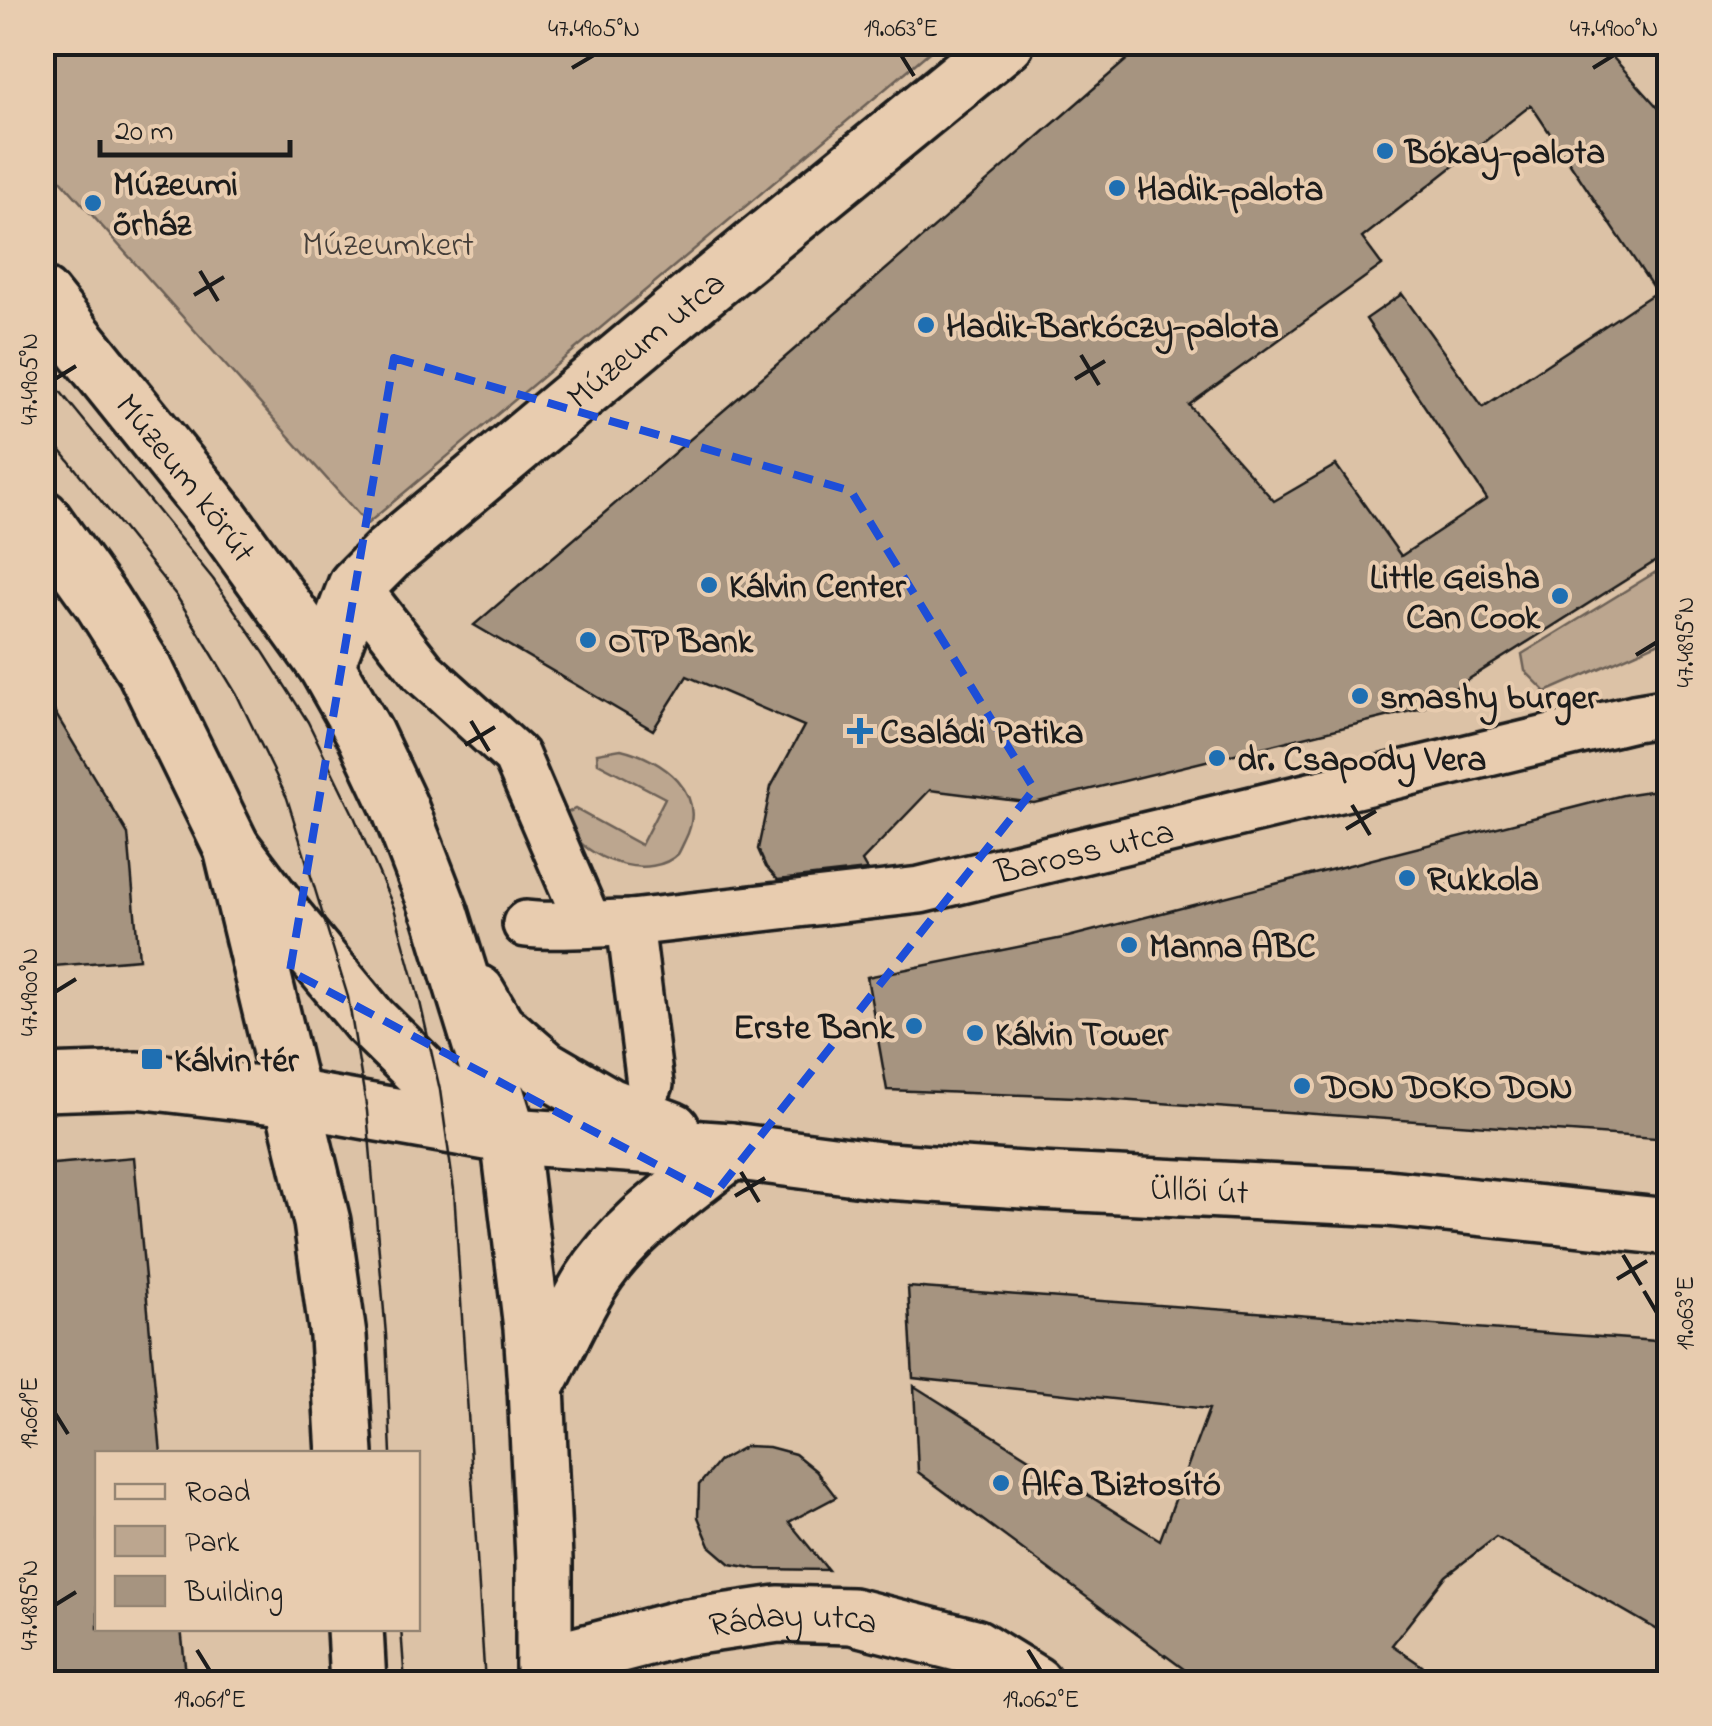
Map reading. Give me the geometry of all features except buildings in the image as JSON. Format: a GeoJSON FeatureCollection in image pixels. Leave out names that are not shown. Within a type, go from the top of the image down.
{"type":"FeatureCollection","features":[{"type":"Feature","properties":{"kind":"main road","name":"Múzeum utca"},"geometry":{"type":"LineString","coordinates":[[326,664],[356,586],[404,541],[1006,42]]}},
{"type":"Feature","properties":{"kind":"main road","name":"Múzeum körút"},"geometry":{"type":"LineString","coordinates":[[42,296],[222,520],[326,664]]}},
{"type":"Feature","properties":{"kind":"main road"},"geometry":{"type":"LineString","coordinates":[[42,518],[145,670],[232,848],[284,917],[368,1020],[440,1090],[509,1136]]}},
{"type":"Feature","properties":{"kind":"main road"},"geometry":{"type":"LineString","coordinates":[[326,664],[365,734],[398,806],[454,953],[509,1136],[536,1387],[544,1558],[544,1674]]}},
{"type":"Feature","properties":{"kind":"main road"},"geometry":{"type":"LineString","coordinates":[[232,848],[322,1222],[338,1336],[345,1451]]}},
{"type":"Feature","properties":{"kind":"main road"},"geometry":{"type":"LineString","coordinates":[[454,953],[497,1026],[544,1068],[609,1106],[731,1151]]}},
{"type":"Feature","properties":{"kind":"main road"},"geometry":{"type":"LineString","coordinates":[[42,1083],[137,1080],[293,1098],[509,1136],[731,1151]]}},
{"type":"Feature","properties":{"kind":"main road"},"geometry":{"type":"LineString","coordinates":[[536,1387],[591,1282],[621,1245],[654,1212],[731,1151]]}},
{"type":"Feature","properties":{"kind":"main road","name":"Üllői út"},"geometry":{"type":"LineString","coordinates":[[731,1151],[887,1171],[1387,1198],[1670,1227]]}},
{"type":"Feature","properties":{"kind":"main road","name":"Ráday utca"},"geometry":{"type":"LineString","coordinates":[[544,1674],[682,1628],[778,1614],[852,1616],[974,1647],[1034,1684]]}},
{"type":"Feature","properties":{"kind":"main road"},"geometry":{"type":"LineString","coordinates":[[354,1631],[358,1684]]}},
{"type":"Feature","properties":{"kind":"street"},"geometry":{"type":"LineString","coordinates":[[356,586],[423,672],[516,756],[609,923],[650,1084]]}},
{"type":"Feature","properties":{"kind":"street","name":"Baross utca"},"geometry":{"type":"LineString","coordinates":[[526,924],[609,923],[920,890],[1657,708]]}},
{"type":"Feature","properties":{"kind":"highlighted area"},"geometry":{"type":"Polygon","coordinates":[[[394,358],[851,491],[1034,789],[714,1195],[290,971],[394,358]]]}},
{"type":"Feature","properties":{"kind":"green space","name":"Múzeumkert"},"geometry":{"type":"Polygon","coordinates":[[[42,43],[940,43],[367,524],[43,160],[42,43]]]}},
{"type":"Feature","properties":{"kind":"green space"},"geometry":{"type":"Polygon","coordinates":[[[1669,564],[1669,638],[1546,692],[1525,671],[1522,654],[1669,564]]]}},
{"type":"Feature","properties":{"kind":"green space"},"geometry":{"type":"Polygon","coordinates":[[[621,749],[666,770],[686,793],[691,823],[679,853],[667,862],[638,867],[608,860],[583,845],[571,830],[567,813],[575,809],[641,845],[665,798],[598,763],[597,753],[621,749]]]}},
{"type":"Feature","properties":{"kind":"tram line"},"geometry":{"type":"LineString","coordinates":[[42,369],[213,579],[264,653],[308,722],[394,908],[440,1090],[454,1190],[485,1684]]}},
{"type":"Feature","properties":{"kind":"tram line"},"geometry":{"type":"LineString","coordinates":[[42,427],[176,595],[237,695],[287,798],[348,997],[367,1111],[386,1335],[391,1451]]}},
{"type":"Feature","properties":{"kind":"tram line"},"geometry":{"type":"LineString","coordinates":[[401,1631],[405,1684]]}},
{"type":"Feature","properties":{"kind":"place","name":"Bókay-palota"},"geometry":{"type":"Point","coordinates":[1385,151]}},
{"type":"Feature","properties":{"kind":"place","name":"Hadik-palota"},"geometry":{"type":"Point","coordinates":[1117,188]}},
{"type":"Feature","properties":{"kind":"place","name":"Múzeumi őrház"},"geometry":{"type":"Point","coordinates":[93,203]}},
{"type":"Feature","properties":{"kind":"place","name":"Hadik–Barkóczy-palota"},"geometry":{"type":"Point","coordinates":[926,325]}},
{"type":"Feature","properties":{"kind":"place","name":"Kálvin Center"},"geometry":{"type":"Point","coordinates":[709,585]}},
{"type":"Feature","properties":{"kind":"place","name":"Little Geisha Can Cook"},"geometry":{"type":"Point","coordinates":[1560,596]}},
{"type":"Feature","properties":{"kind":"place","name":"OTP Bank"},"geometry":{"type":"Point","coordinates":[588,640]}},
{"type":"Feature","properties":{"kind":"place","name":"smashy burger"},"geometry":{"type":"Point","coordinates":[1360,696]}},
{"type":"Feature","properties":{"kind":"place","name":"Családi Patika"},"geometry":{"type":"Point","coordinates":[860,731]}},
{"type":"Feature","properties":{"kind":"place","name":"dr. Csapody Vera"},"geometry":{"type":"Point","coordinates":[1217,758]}},
{"type":"Feature","properties":{"kind":"place","name":"Rukkola"},"geometry":{"type":"Point","coordinates":[1407,878]}},
{"type":"Feature","properties":{"kind":"place","name":"Manna ABC"},"geometry":{"type":"Point","coordinates":[1129,945]}},
{"type":"Feature","properties":{"kind":"place","name":"Erste Bank"},"geometry":{"type":"Point","coordinates":[914,1026]}},
{"type":"Feature","properties":{"kind":"place","name":"Kálvin Tower"},"geometry":{"type":"Point","coordinates":[975,1033]}},
{"type":"Feature","properties":{"kind":"place","name":"Kálvin tér"},"geometry":{"type":"Point","coordinates":[152,1059]}},
{"type":"Feature","properties":{"kind":"place","name":"DON DOKO DON"},"geometry":{"type":"Point","coordinates":[1302,1086]}},
{"type":"Feature","properties":{"kind":"place","name":"Alfa Biztosító"},"geometry":{"type":"Point","coordinates":[1001,1483]}}]}
